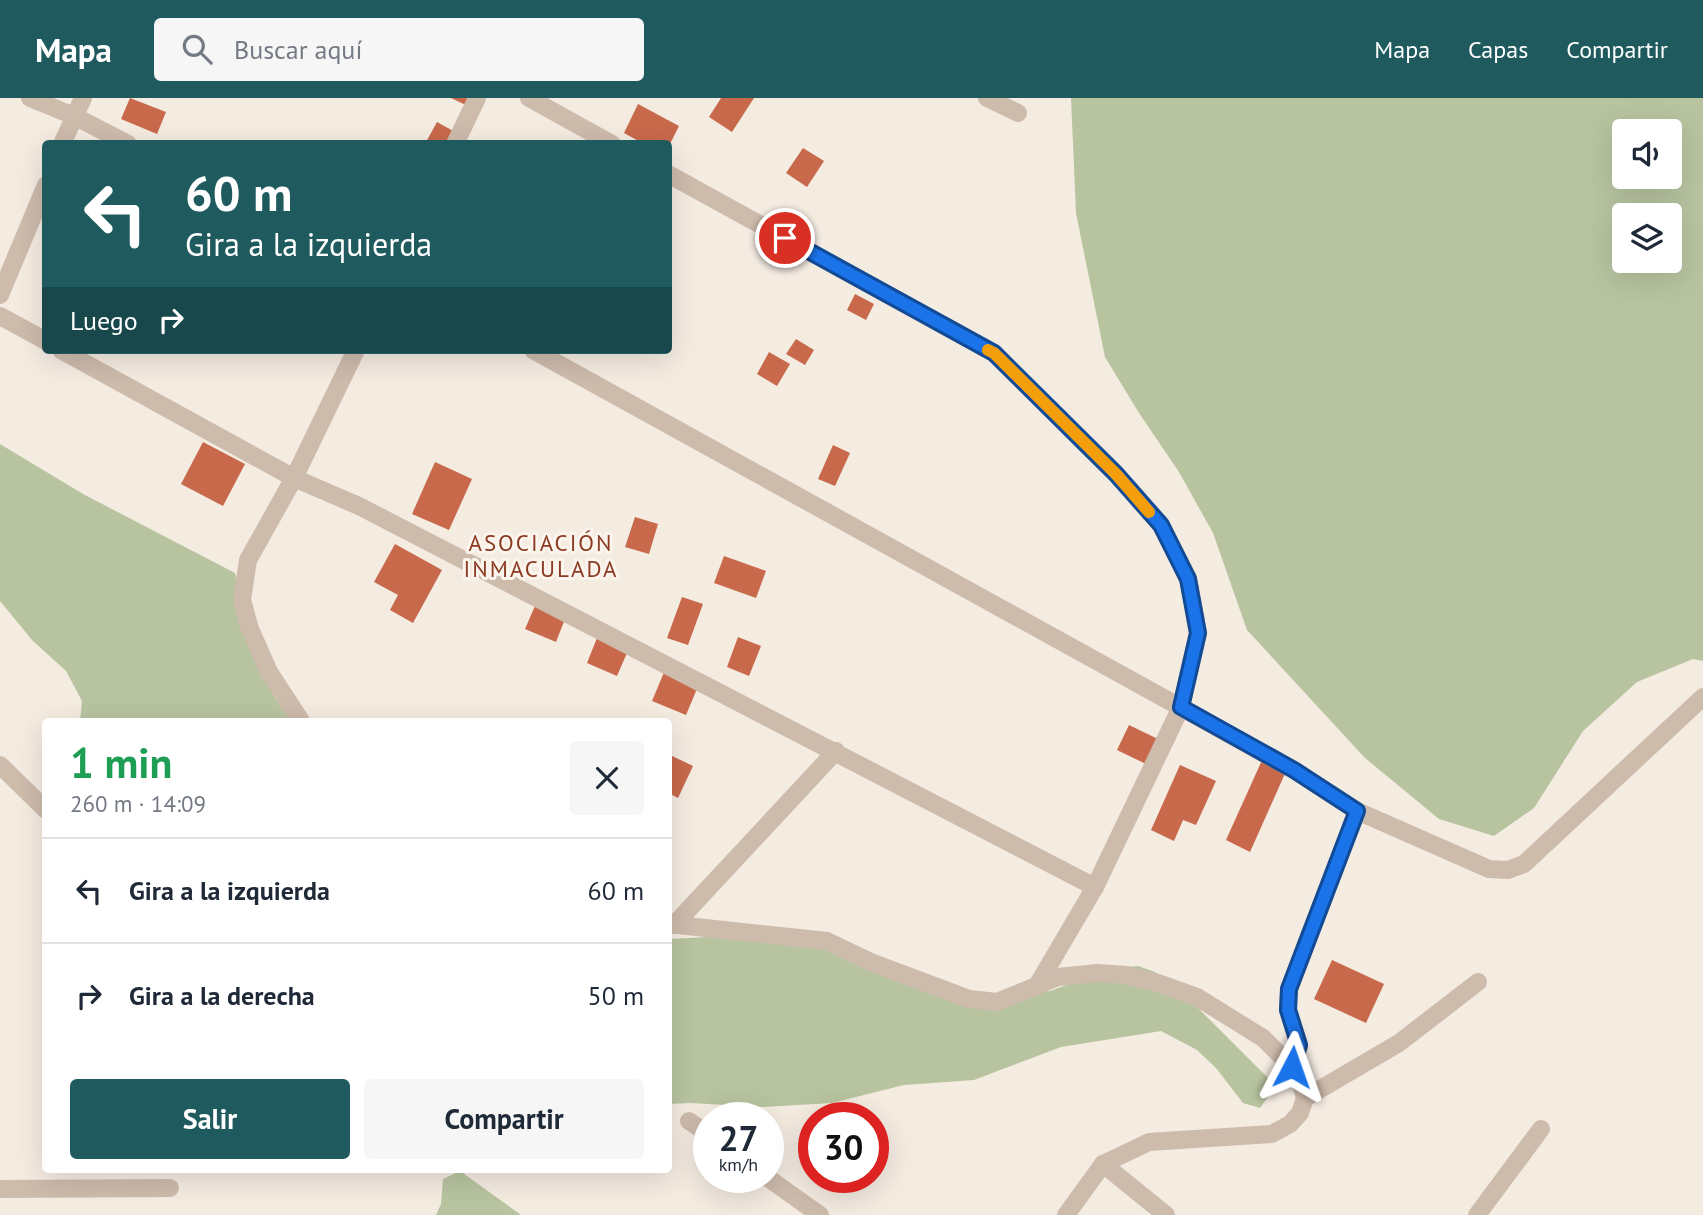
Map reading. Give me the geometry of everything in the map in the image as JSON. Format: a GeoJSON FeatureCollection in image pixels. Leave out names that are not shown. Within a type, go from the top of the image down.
{"type":"FeatureCollection","features":[{"type":"Feature","properties":{"kind":"street"},"geometry":{"type":"LineString","coordinates":[[30,98],[74,116],[120,140]]}},
{"type":"Feature","properties":{"kind":"street"},"geometry":{"type":"LineString","coordinates":[[64,140],[83,98]]}},
{"type":"Feature","properties":{"kind":"street"},"geometry":{"type":"LineString","coordinates":[[457,140],[477,98]]}},
{"type":"Feature","properties":{"kind":"street"},"geometry":{"type":"LineString","coordinates":[[529,98],[605,140]]}},
{"type":"Feature","properties":{"kind":"street"},"geometry":{"type":"LineString","coordinates":[[987,98],[1018,113]]}},
{"type":"Feature","properties":{"kind":"street"},"geometry":{"type":"LineString","coordinates":[[672,176],[994,353],[1116,474],[1161,525],[1188,579],[1198,633],[1181,707],[1095,887],[1038,984]]}},
{"type":"Feature","properties":{"kind":"street"},"geometry":{"type":"LineString","coordinates":[[0,295],[42,195]]}},
{"type":"Feature","properties":{"kind":"street"},"geometry":{"type":"LineString","coordinates":[[0,316],[42,339]]}},
{"type":"Feature","properties":{"kind":"street"},"geometry":{"type":"LineString","coordinates":[[68,354],[294,478],[359,506],[1095,887]]}},
{"type":"Feature","properties":{"kind":"street"},"geometry":{"type":"LineString","coordinates":[[299,718],[269,672],[250,629],[242,600],[248,560],[294,478],[354,354]]}},
{"type":"Feature","properties":{"kind":"street"},"geometry":{"type":"LineString","coordinates":[[548,354],[1294,770],[1357,811],[1489,869],[1508,870],[1524,864],[1703,697]]}},
{"type":"Feature","properties":{"kind":"street"},"geometry":{"type":"LineString","coordinates":[[672,924],[836,751]]}},
{"type":"Feature","properties":{"kind":"street"},"geometry":{"type":"LineString","coordinates":[[0,765],[42,806]]}},
{"type":"Feature","properties":{"kind":"street"},"geometry":{"type":"LineString","coordinates":[[1292,1067],[1299,1045],[1288,1010],[1289,989],[1357,811]]}},
{"type":"Feature","properties":{"kind":"street"},"geometry":{"type":"LineString","coordinates":[[672,925],[827,941],[873,963],[969,999],[997,1002],[1058,977],[1098,973],[1126,975],[1158,983],[1197,998],[1263,1038],[1292,1067],[1301,1083],[1305,1098],[1300,1113],[1290,1124],[1272,1134],[1149,1142],[1103,1164],[1066,1215]]}},
{"type":"Feature","properties":{"kind":"street"},"geometry":{"type":"LineString","coordinates":[[1305,1098],[1399,1043],[1478,982]]}},
{"type":"Feature","properties":{"kind":"street"},"geometry":{"type":"LineString","coordinates":[[1477,1215],[1541,1129]]}},
{"type":"Feature","properties":{"kind":"street"},"geometry":{"type":"LineString","coordinates":[[1103,1164],[1166,1215]]}},
{"type":"Feature","properties":{"kind":"street"},"geometry":{"type":"LineString","coordinates":[[0,1189],[170,1188]]}},
{"type":"Feature","properties":{"kind":"street"},"geometry":{"type":"LineString","coordinates":[[784,1189],[820,1215]]}},
{"type":"Feature","properties":{"kind":"green space"},"geometry":{"type":"Polygon","coordinates":[[[1071,98],[1703,98],[1703,661],[1693,659],[1637,682],[1583,731],[1534,808],[1494,836],[1439,819],[1365,758],[1247,630],[1213,533],[1179,472],[1105,357],[1076,213],[1071,98]]]}},
{"type":"Feature","properties":{"kind":"green space"},"geometry":{"type":"Polygon","coordinates":[[[0,444],[83,494],[235,573],[255,655],[273,695],[289,718],[80,718],[82,701],[66,671],[32,640],[0,601],[0,444]]]}},
{"type":"Feature","properties":{"kind":"green space"},"geometry":{"type":"Polygon","coordinates":[[[785,933],[989,997],[1050,991],[1114,968],[1138,966],[1155,972],[1176,986],[1276,1086],[1260,1108],[1243,1103],[1216,1068],[1197,1050],[1161,1031],[1061,1047],[974,1080],[904,1085],[836,1102],[798,1102],[798,1105],[784,1106],[784,1102],[672,1104],[672,939],[785,933]]]}},
{"type":"Feature","properties":{"kind":"green space"},"geometry":{"type":"Polygon","coordinates":[[[463,1173],[521,1215],[436,1215],[441,1204],[443,1179],[463,1173]]]}},
{"type":"Feature","properties":{"kind":"building"},"geometry":{"type":"Polygon","coordinates":[[[130,98],[166,112],[157,134],[121,119],[130,98]]]}},
{"type":"Feature","properties":{"kind":"building"},"geometry":{"type":"Polygon","coordinates":[[[451,98],[474,98],[470,107],[451,98]]]}},
{"type":"Feature","properties":{"kind":"building"},"geometry":{"type":"Polygon","coordinates":[[[721,98],[754,98],[732,132],[709,117],[721,98]]]}},
{"type":"Feature","properties":{"kind":"building"},"geometry":{"type":"Polygon","coordinates":[[[638,104],[679,126],[672,140],[637,140],[624,133],[638,104]]]}},
{"type":"Feature","properties":{"kind":"building"},"geometry":{"type":"Polygon","coordinates":[[[437,122],[455,132],[450,140],[427,140],[437,122]]]}},
{"type":"Feature","properties":{"kind":"building"},"geometry":{"type":"Polygon","coordinates":[[[803,148],[824,161],[807,187],[786,173],[803,148]]]}},
{"type":"Feature","properties":{"kind":"building"},"geometry":{"type":"Polygon","coordinates":[[[855,294],[874,304],[866,320],[847,310],[855,294]]]}},
{"type":"Feature","properties":{"kind":"building"},"geometry":{"type":"Polygon","coordinates":[[[796,339],[814,350],[805,365],[786,354],[796,339]]]}},
{"type":"Feature","properties":{"kind":"building"},"geometry":{"type":"Polygon","coordinates":[[[769,352],[790,364],[777,386],[757,374],[769,352]]]}},
{"type":"Feature","properties":{"kind":"building"},"geometry":{"type":"Polygon","coordinates":[[[203,442],[245,464],[223,506],[181,484],[203,442]]]}},
{"type":"Feature","properties":{"kind":"building"},"geometry":{"type":"Polygon","coordinates":[[[833,445],[850,453],[835,486],[818,479],[833,445]]]}},
{"type":"Feature","properties":{"kind":"building"},"geometry":{"type":"Polygon","coordinates":[[[435,462],[472,479],[449,530],[412,514],[435,462]]]}},
{"type":"Feature","properties":{"kind":"building"},"geometry":{"type":"Polygon","coordinates":[[[635,517],[658,524],[649,554],[625,547],[635,517]]]}},
{"type":"Feature","properties":{"kind":"building"},"geometry":{"type":"Polygon","coordinates":[[[395,544],[442,570],[413,623],[390,610],[398,595],[374,582],[395,544]]]}},
{"type":"Feature","properties":{"kind":"building"},"geometry":{"type":"Polygon","coordinates":[[[724,556],[766,571],[756,598],[714,583],[724,556]]]}},
{"type":"Feature","properties":{"kind":"building"},"geometry":{"type":"Polygon","coordinates":[[[682,597],[703,604],[688,645],[667,638],[682,597]]]}},
{"type":"Feature","properties":{"kind":"building"},"geometry":{"type":"Polygon","coordinates":[[[535,606],[565,619],[556,642],[525,629],[535,606]]]}},
{"type":"Feature","properties":{"kind":"building"},"geometry":{"type":"Polygon","coordinates":[[[599,633],[630,646],[617,676],[587,663],[599,633]]]}},
{"type":"Feature","properties":{"kind":"building"},"geometry":{"type":"Polygon","coordinates":[[[738,637],[761,646],[749,676],[727,667],[738,637]]]}},
{"type":"Feature","properties":{"kind":"building"},"geometry":{"type":"Polygon","coordinates":[[[665,670],[699,684],[686,715],[652,701],[665,670]]]}},
{"type":"Feature","properties":{"kind":"building"},"geometry":{"type":"Polygon","coordinates":[[[1129,725],[1160,740],[1148,765],[1117,750],[1129,725]]]}},
{"type":"Feature","properties":{"kind":"building"},"geometry":{"type":"Polygon","coordinates":[[[672,756],[693,766],[678,798],[672,795],[672,756]]]}},
{"type":"Feature","properties":{"kind":"building"},"geometry":{"type":"Polygon","coordinates":[[[1263,758],[1287,769],[1250,852],[1226,840],[1263,758]]]}},
{"type":"Feature","properties":{"kind":"building"},"geometry":{"type":"Polygon","coordinates":[[[1180,765],[1216,781],[1196,825],[1183,820],[1174,841],[1151,830],[1180,765]]]}},
{"type":"Feature","properties":{"kind":"building"},"geometry":{"type":"Polygon","coordinates":[[[1332,960],[1384,984],[1366,1023],[1314,999],[1332,960]]]}},
{"type":"Feature","properties":{"kind":"slow traffic"},"geometry":{"type":"LineString","coordinates":[[988,350],[1116,474],[1149,512]]}},
{"type":"Feature","properties":{"kind":"district","name":"ASOCIACIÓN INMACULADA"},"geometry":{"type":"Point","coordinates":[541,556]}},
{"type":"Feature","properties":{"kind":"route"},"geometry":{"type":"LineString","coordinates":[[785,238],[994,353],[1116,474],[1161,525],[1188,579],[1198,633],[1181,707],[1294,770],[1357,811],[1289,989],[1288,1010],[1299,1045],[1292,1067]]}}]}
